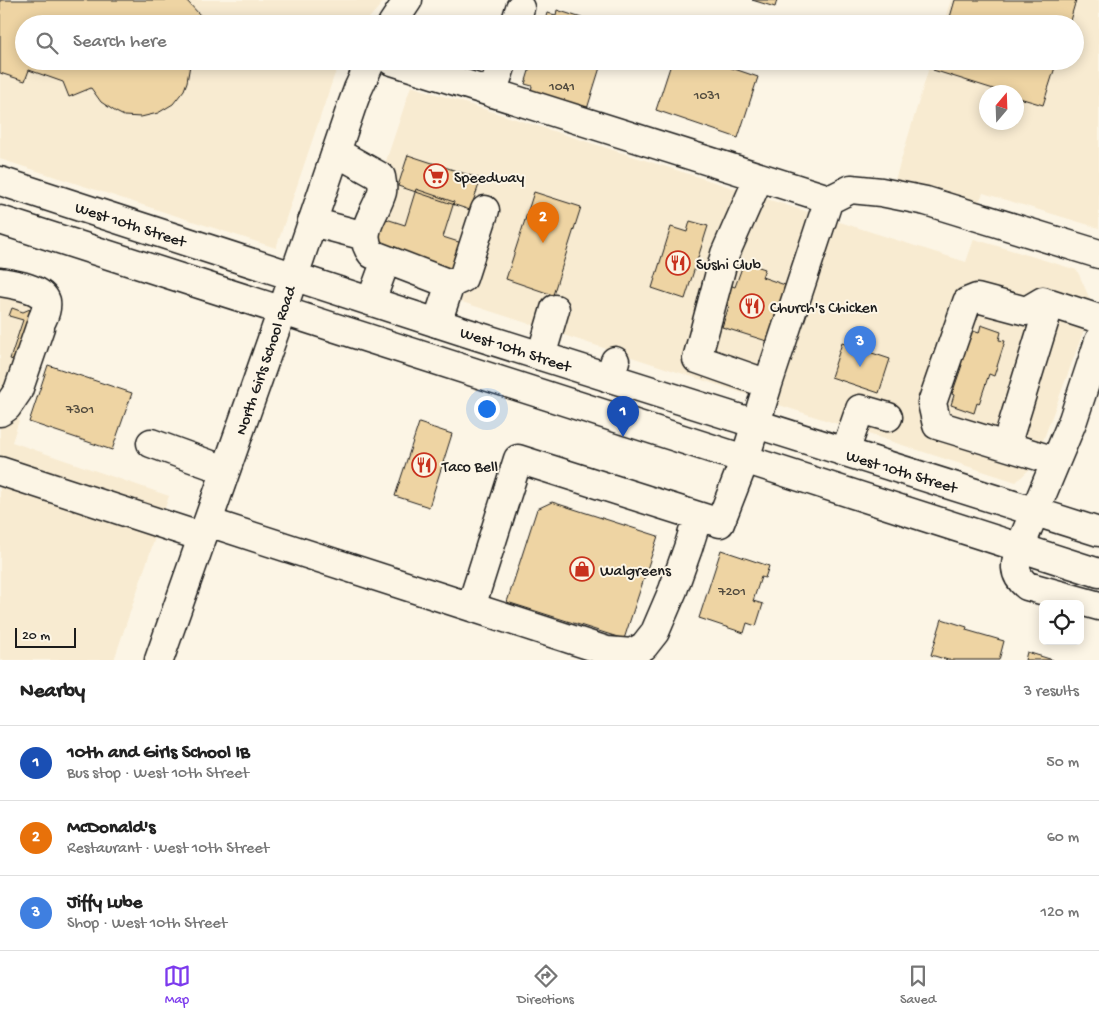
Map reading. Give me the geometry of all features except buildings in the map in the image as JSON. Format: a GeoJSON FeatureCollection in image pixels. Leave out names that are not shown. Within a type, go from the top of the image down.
{"type":"FeatureCollection","features":[{"type":"Feature","properties":{"kind":"main road"},"geometry":{"type":"LineString","coordinates":[[398,15],[408,0]]}},
{"type":"Feature","properties":{"kind":"main road","name":"North Girls School Road"},"geometry":{"type":"LineString","coordinates":[[159,660],[358,89],[367,70]]}},
{"type":"Feature","properties":{"kind":"main road"},"geometry":{"type":"LineString","coordinates":[[420,70],[829,199],[851,189],[926,201],[1099,254]]}},
{"type":"Feature","properties":{"kind":"main road"},"geometry":{"type":"LineString","coordinates":[[492,93],[499,70]]}},
{"type":"Feature","properties":{"kind":"main road"},"geometry":{"type":"LineString","coordinates":[[336,152],[381,177],[383,190],[364,234],[367,248],[372,254],[386,260],[450,284],[463,278],[485,210]]}},
{"type":"Feature","properties":{"kind":"main road"},"geometry":{"type":"LineString","coordinates":[[759,177],[725,254],[697,360],[768,384]]}},
{"type":"Feature","properties":{"kind":"main road","name":"West 10th Street"},"geometry":{"type":"LineString","coordinates":[[0,181],[541,356],[612,369],[756,424],[1099,532]]}},
{"type":"Feature","properties":{"kind":"main road"},"geometry":{"type":"LineString","coordinates":[[471,607],[518,459],[720,523],[745,459],[829,199]]}},
{"type":"Feature","properties":{"kind":"main road"},"geometry":{"type":"LineString","coordinates":[[0,220],[1099,573]]}},
{"type":"Feature","properties":{"kind":"main road"},"geometry":{"type":"LineString","coordinates":[[312,222],[365,236]]}},
{"type":"Feature","properties":{"kind":"main road"},"geometry":{"type":"LineString","coordinates":[[371,301],[386,260]]}},
{"type":"Feature","properties":{"kind":"main road"},"geometry":{"type":"LineString","coordinates":[[0,282],[17,284],[38,292],[45,298],[46,306],[18,391],[7,407],[0,412]]}},
{"type":"Feature","properties":{"kind":"main road"},"geometry":{"type":"LineString","coordinates":[[981,283],[1099,319]]}},
{"type":"Feature","properties":{"kind":"main road"},"geometry":{"type":"LineString","coordinates":[[437,322],[450,284]]}},
{"type":"Feature","properties":{"kind":"main road"},"geometry":{"type":"LineString","coordinates":[[1046,302],[1026,311],[977,298],[967,302],[932,402],[937,424],[1055,461]]}},
{"type":"Feature","properties":{"kind":"main road"},"geometry":{"type":"LineString","coordinates":[[1006,446],[1046,302]]}},
{"type":"Feature","properties":{"kind":"main road"},"geometry":{"type":"LineString","coordinates":[[541,356],[555,309]]}},
{"type":"Feature","properties":{"kind":"main road"},"geometry":{"type":"LineString","coordinates":[[1099,341],[1073,420],[1034,511],[1020,547],[1015,568],[1021,582],[1026,586],[1099,606]]}},
{"type":"Feature","properties":{"kind":"main road"},"geometry":{"type":"LineString","coordinates":[[845,452],[860,409],[888,417]]}},
{"type":"Feature","properties":{"kind":"main road"},"geometry":{"type":"LineString","coordinates":[[151,443],[225,470]]}},
{"type":"Feature","properties":{"kind":"main road"},"geometry":{"type":"LineString","coordinates":[[0,471],[471,607],[608,651],[632,653],[644,646],[655,632],[679,573],[698,516]]}},
{"type":"Feature","properties":{"kind":"shaded area"},"geometry":{"type":"Polygon","coordinates":[[[0,0],[385,0],[372,15],[15,15],[15,70],[337,70],[276,248],[0,159],[0,0]]]}},
{"type":"Feature","properties":{"kind":"shaded area"},"geometry":{"type":"Polygon","coordinates":[[[951,0],[1099,0],[1099,228],[983,193],[977,206],[895,180],[928,70],[1084,70],[1084,15],[946,15],[951,0]]]}},
{"type":"Feature","properties":{"kind":"shaded area"},"geometry":{"type":"Polygon","coordinates":[[[411,86],[966,262],[974,239],[1077,270],[1093,306],[1034,465],[1016,482],[431,292],[365,263],[357,248],[411,86]]]}},
{"type":"Feature","properties":{"kind":"shaded area"},"geometry":{"type":"Polygon","coordinates":[[[0,267],[47,282],[59,296],[12,442],[169,496],[114,660],[0,660],[0,267]]]}},
{"type":"Feature","properties":{"kind":"place","name":"Speedway"},"geometry":{"type":"Point","coordinates":[436,176]}},
{"type":"Feature","properties":{"kind":"place","name":"McDonald's"},"geometry":{"type":"Point","coordinates":[543,243]}},
{"type":"Feature","properties":{"kind":"place","name":"Sushi Club"},"geometry":{"type":"Point","coordinates":[678,263]}},
{"type":"Feature","properties":{"kind":"place","name":"Church's Chicken"},"geometry":{"type":"Point","coordinates":[752,306]}},
{"type":"Feature","properties":{"kind":"place","name":"Jiffy Lube"},"geometry":{"type":"Point","coordinates":[860,367]}},
{"type":"Feature","properties":{"kind":"place","name":"10th and Girls School IB"},"geometry":{"type":"Point","coordinates":[623,437]}},
{"type":"Feature","properties":{"kind":"place","name":"Taco Bell"},"geometry":{"type":"Point","coordinates":[424,465]}},
{"type":"Feature","properties":{"kind":"place","name":"Walgreens"},"geometry":{"type":"Point","coordinates":[582,569]}}]}
